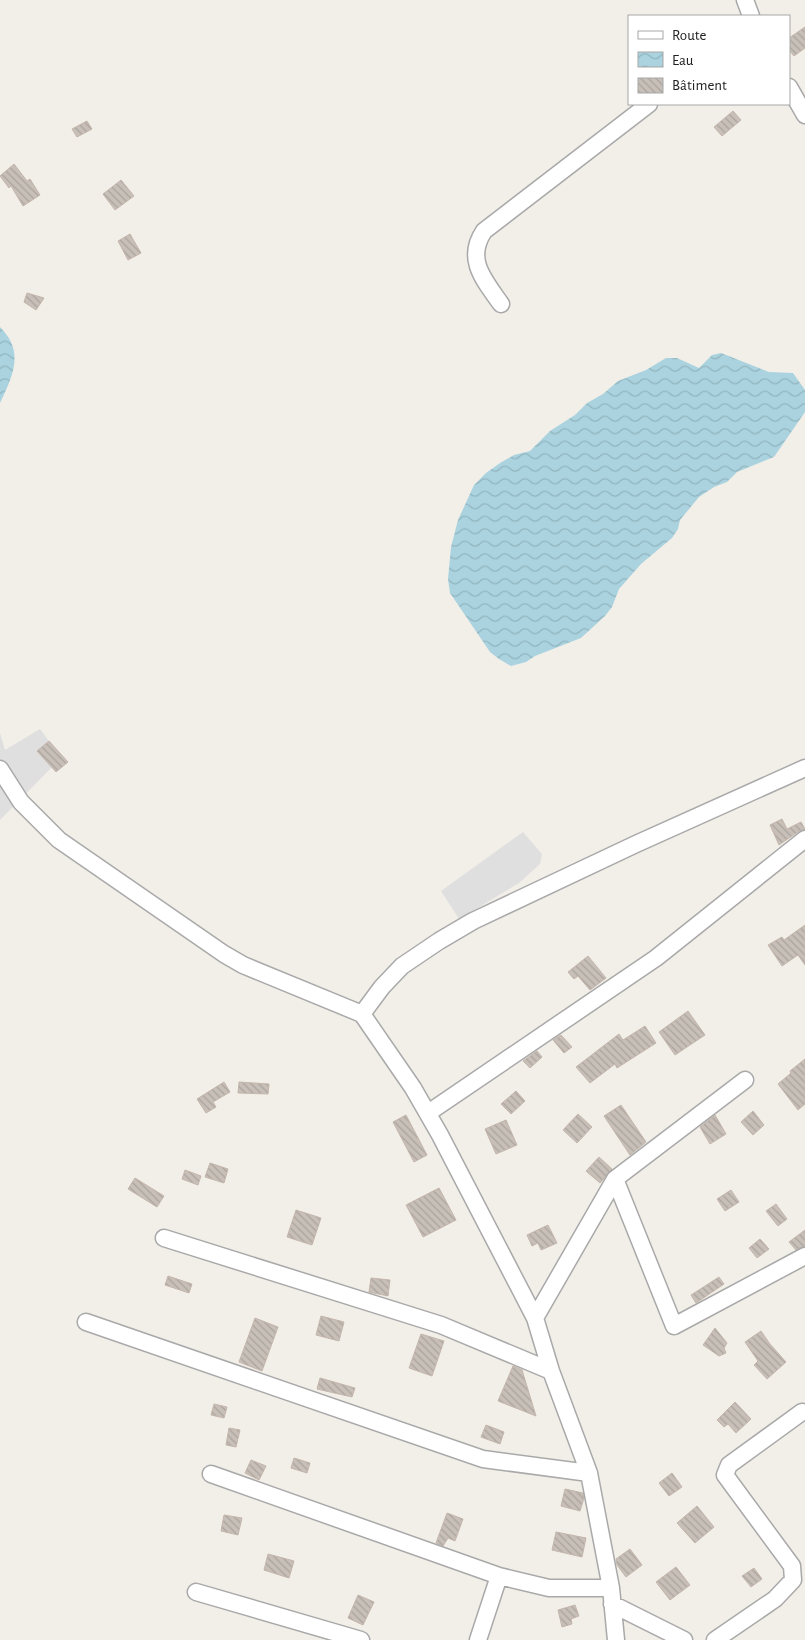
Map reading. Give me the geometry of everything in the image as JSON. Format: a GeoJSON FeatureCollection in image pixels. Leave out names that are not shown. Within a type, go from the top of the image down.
{"type":"FeatureCollection","features":[{"type":"Feature","properties":{"kind":"street"},"geometry":{"type":"LineString","coordinates":[[745,0],[751,15]]}},
{"type":"Feature","properties":{"kind":"street"},"geometry":{"type":"LineString","coordinates":[[790,88],[803,106]]}},
{"type":"Feature","properties":{"kind":"street"},"geometry":{"type":"LineString","coordinates":[[500,304],[484,280],[475,257],[476,243],[484,231],[648,105]]}},
{"type":"Feature","properties":{"kind":"street"},"geometry":{"type":"LineString","coordinates":[[0,768],[21,802],[59,840],[224,954],[243,965],[362,1014],[428,1113],[535,1318],[551,1371],[589,1473],[611,1596],[616,1640]]}},
{"type":"Feature","properties":{"kind":"street"},"geometry":{"type":"LineString","coordinates":[[362,1014],[382,987],[402,966],[473,921],[636,844],[805,768]]}},
{"type":"Feature","properties":{"kind":"street"},"geometry":{"type":"LineString","coordinates":[[428,1113],[656,958],[805,839]]}},
{"type":"Feature","properties":{"kind":"street"},"geometry":{"type":"LineString","coordinates":[[535,1318],[615,1179],[746,1080]]}},
{"type":"Feature","properties":{"kind":"street"},"geometry":{"type":"LineString","coordinates":[[615,1179],[674,1326],[805,1256]]}},
{"type":"Feature","properties":{"kind":"street"},"geometry":{"type":"LineString","coordinates":[[164,1238],[441,1325],[551,1371]]}},
{"type":"Feature","properties":{"kind":"street"},"geometry":{"type":"LineString","coordinates":[[86,1322],[483,1459],[589,1473]]}},
{"type":"Feature","properties":{"kind":"street"},"geometry":{"type":"LineString","coordinates":[[715,1640],[775,1599],[793,1580],[792,1566],[726,1475],[729,1465],[802,1412]]}},
{"type":"Feature","properties":{"kind":"street"},"geometry":{"type":"LineString","coordinates":[[211,1474],[499,1576],[548,1588],[611,1596],[684,1640]]}},
{"type":"Feature","properties":{"kind":"street"},"geometry":{"type":"LineString","coordinates":[[478,1640],[499,1576]]}},
{"type":"Feature","properties":{"kind":"street"},"geometry":{"type":"LineString","coordinates":[[196,1592],[361,1640]]}},
{"type":"Feature","properties":{"kind":"shaded area"},"geometry":{"type":"Polygon","coordinates":[[[40,729],[60,759],[0,820],[0,733],[5,750],[40,729]]]}},
{"type":"Feature","properties":{"kind":"shaded area"},"geometry":{"type":"Polygon","coordinates":[[[523,832],[542,854],[540,864],[519,883],[459,919],[441,891],[523,832]]]}},
{"type":"Feature","properties":{"kind":"water"},"geometry":{"type":"Polygon","coordinates":[[[0,327],[8,336],[12,345],[14,364],[9,383],[0,403],[0,327]]]}},
{"type":"Feature","properties":{"kind":"water"},"geometry":{"type":"Polygon","coordinates":[[[721,353],[769,372],[793,373],[805,390],[805,412],[774,457],[737,472],[727,482],[714,487],[699,497],[680,520],[678,529],[672,538],[641,564],[619,589],[612,607],[605,616],[581,638],[535,656],[526,662],[511,666],[499,659],[490,652],[450,593],[448,579],[451,547],[458,520],[474,485],[500,463],[514,455],[530,451],[550,431],[575,415],[587,403],[603,394],[618,381],[646,370],[666,358],[677,358],[699,368],[712,355],[721,353]]]}},
{"type":"Feature","properties":{"kind":"building"},"geometry":{"type":"Polygon","coordinates":[[[805,27],[805,48],[794,56],[790,51],[790,37],[805,27]]]}},
{"type":"Feature","properties":{"kind":"building"},"geometry":{"type":"Polygon","coordinates":[[[733,111],[741,120],[722,136],[714,127],[733,111]]]}},
{"type":"Feature","properties":{"kind":"building"},"geometry":{"type":"Polygon","coordinates":[[[87,121],[92,129],[77,137],[72,129],[87,121]]]}},
{"type":"Feature","properties":{"kind":"building"},"geometry":{"type":"Polygon","coordinates":[[[14,164],[27,181],[30,179],[40,195],[23,206],[11,186],[9,188],[0,176],[14,164]]]}},
{"type":"Feature","properties":{"kind":"building"},"geometry":{"type":"Polygon","coordinates":[[[121,180],[134,196],[115,210],[103,194],[121,180]]]}},
{"type":"Feature","properties":{"kind":"building"},"geometry":{"type":"Polygon","coordinates":[[[130,234],[141,253],[128,260],[118,241],[130,234]]]}},
{"type":"Feature","properties":{"kind":"building"},"geometry":{"type":"Polygon","coordinates":[[[27,293],[44,298],[36,310],[24,302],[27,293]]]}},
{"type":"Feature","properties":{"kind":"building"},"geometry":{"type":"Polygon","coordinates":[[[49,741],[68,762],[56,772],[37,751],[49,741]]]}},
{"type":"Feature","properties":{"kind":"building"},"geometry":{"type":"Polygon","coordinates":[[[782,819],[787,829],[801,822],[805,829],[779,845],[770,825],[782,819]]]}},
{"type":"Feature","properties":{"kind":"building"},"geometry":{"type":"Polygon","coordinates":[[[805,925],[805,965],[798,955],[782,966],[768,945],[782,937],[784,940],[805,925]]]}},
{"type":"Feature","properties":{"kind":"building"},"geometry":{"type":"Polygon","coordinates":[[[588,956],[606,978],[590,990],[578,976],[574,979],[568,972],[588,956]]]}},
{"type":"Feature","properties":{"kind":"building"},"geometry":{"type":"Polygon","coordinates":[[[688,1011],[705,1035],[675,1055],[659,1032],[688,1011]]]}},
{"type":"Feature","properties":{"kind":"building"},"geometry":{"type":"Polygon","coordinates":[[[645,1026],[656,1043],[617,1068],[615,1064],[590,1083],[576,1067],[619,1034],[623,1040],[645,1026]]]}},
{"type":"Feature","properties":{"kind":"building"},"geometry":{"type":"Polygon","coordinates":[[[561,1035],[572,1047],[564,1053],[553,1040],[561,1035]]]}},
{"type":"Feature","properties":{"kind":"building"},"geometry":{"type":"Polygon","coordinates":[[[537,1051],[542,1057],[530,1068],[523,1061],[537,1051]]]}},
{"type":"Feature","properties":{"kind":"building"},"geometry":{"type":"Polygon","coordinates":[[[805,1059],[805,1104],[798,1110],[778,1084],[805,1059]]]}},
{"type":"Feature","properties":{"kind":"building"},"geometry":{"type":"Polygon","coordinates":[[[224,1082],[230,1092],[213,1102],[216,1107],[206,1113],[197,1099],[224,1082]]]}},
{"type":"Feature","properties":{"kind":"building"},"geometry":{"type":"Polygon","coordinates":[[[239,1082],[269,1084],[268,1094],[238,1093],[239,1082]]]}},
{"type":"Feature","properties":{"kind":"building"},"geometry":{"type":"Polygon","coordinates":[[[516,1091],[525,1101],[511,1114],[501,1104],[516,1091]]]}},
{"type":"Feature","properties":{"kind":"building"},"geometry":{"type":"Polygon","coordinates":[[[621,1105],[646,1142],[630,1155],[604,1116],[621,1105]]]}},
{"type":"Feature","properties":{"kind":"building"},"geometry":{"type":"Polygon","coordinates":[[[753,1111],[764,1125],[753,1135],[741,1122],[753,1111]]]}},
{"type":"Feature","properties":{"kind":"building"},"geometry":{"type":"Polygon","coordinates":[[[578,1114],[592,1127],[577,1143],[563,1130],[578,1114]]]}},
{"type":"Feature","properties":{"kind":"building"},"geometry":{"type":"Polygon","coordinates":[[[406,1115],[427,1155],[414,1162],[393,1122],[406,1115]]]}},
{"type":"Feature","properties":{"kind":"building"},"geometry":{"type":"Polygon","coordinates":[[[715,1115],[726,1134],[710,1144],[700,1127],[715,1115]]]}},
{"type":"Feature","properties":{"kind":"building"},"geometry":{"type":"Polygon","coordinates":[[[506,1120],[517,1145],[496,1154],[485,1129],[506,1120]]]}},
{"type":"Feature","properties":{"kind":"building"},"geometry":{"type":"Polygon","coordinates":[[[599,1157],[612,1169],[600,1183],[586,1171],[599,1157]]]}},
{"type":"Feature","properties":{"kind":"building"},"geometry":{"type":"Polygon","coordinates":[[[210,1163],[228,1169],[224,1183],[205,1177],[210,1163]]]}},
{"type":"Feature","properties":{"kind":"building"},"geometry":{"type":"Polygon","coordinates":[[[185,1170],[201,1176],[198,1185],[182,1179],[185,1170]]]}},
{"type":"Feature","properties":{"kind":"building"},"geometry":{"type":"Polygon","coordinates":[[[135,1178],[164,1196],[157,1207],[128,1189],[135,1178]]]}},
{"type":"Feature","properties":{"kind":"building"},"geometry":{"type":"Polygon","coordinates":[[[439,1188],[456,1220],[423,1237],[406,1205],[439,1188]]]}},
{"type":"Feature","properties":{"kind":"building"},"geometry":{"type":"Polygon","coordinates":[[[731,1190],[739,1202],[725,1211],[717,1199],[731,1190]]]}},
{"type":"Feature","properties":{"kind":"building"},"geometry":{"type":"Polygon","coordinates":[[[776,1204],[787,1219],[778,1226],[766,1211],[776,1204]]]}},
{"type":"Feature","properties":{"kind":"building"},"geometry":{"type":"Polygon","coordinates":[[[296,1210],[321,1218],[312,1245],[287,1237],[296,1210]]]}},
{"type":"Feature","properties":{"kind":"building"},"geometry":{"type":"Polygon","coordinates":[[[548,1225],[557,1243],[541,1250],[538,1243],[532,1246],[527,1235],[548,1225]]]}},
{"type":"Feature","properties":{"kind":"building"},"geometry":{"type":"Polygon","coordinates":[[[805,1230],[805,1246],[796,1250],[789,1242],[805,1230]]]}},
{"type":"Feature","properties":{"kind":"building"},"geometry":{"type":"Polygon","coordinates":[[[760,1239],[769,1249],[757,1258],[749,1248],[760,1239]]]}},
{"type":"Feature","properties":{"kind":"building"},"geometry":{"type":"Polygon","coordinates":[[[168,1276],[192,1284],[189,1293],[165,1285],[168,1276]]]}},
{"type":"Feature","properties":{"kind":"building"},"geometry":{"type":"Polygon","coordinates":[[[719,1277],[724,1284],[696,1303],[691,1295],[719,1277]]]}},
{"type":"Feature","properties":{"kind":"building"},"geometry":{"type":"Polygon","coordinates":[[[371,1278],[390,1280],[388,1296],[369,1292],[371,1278]]]}},
{"type":"Feature","properties":{"kind":"building"},"geometry":{"type":"Polygon","coordinates":[[[321,1316],[344,1322],[339,1341],[316,1335],[321,1316]]]}},
{"type":"Feature","properties":{"kind":"building"},"geometry":{"type":"Polygon","coordinates":[[[255,1318],[278,1327],[262,1371],[239,1362],[255,1318]]]}},
{"type":"Feature","properties":{"kind":"building"},"geometry":{"type":"Polygon","coordinates":[[[715,1328],[727,1343],[724,1348],[726,1353],[719,1356],[703,1345],[715,1328]]]}},
{"type":"Feature","properties":{"kind":"building"},"geometry":{"type":"Polygon","coordinates":[[[761,1331],[786,1362],[767,1379],[754,1365],[758,1361],[745,1342],[761,1331]]]}},
{"type":"Feature","properties":{"kind":"building"},"geometry":{"type":"Polygon","coordinates":[[[421,1334],[444,1341],[432,1376],[409,1368],[421,1334]]]}},
{"type":"Feature","properties":{"kind":"building"},"geometry":{"type":"Polygon","coordinates":[[[513,1366],[522,1370],[536,1416],[498,1401],[513,1366]]]}},
{"type":"Feature","properties":{"kind":"building"},"geometry":{"type":"Polygon","coordinates":[[[320,1378],[355,1388],[352,1397],[317,1389],[320,1378]]]}},
{"type":"Feature","properties":{"kind":"building"},"geometry":{"type":"Polygon","coordinates":[[[735,1402],[751,1419],[736,1433],[728,1424],[724,1427],[717,1420],[735,1402]]]}},
{"type":"Feature","properties":{"kind":"building"},"geometry":{"type":"Polygon","coordinates":[[[214,1404],[227,1407],[224,1418],[211,1415],[214,1404]]]}},
{"type":"Feature","properties":{"kind":"building"},"geometry":{"type":"Polygon","coordinates":[[[486,1425],[504,1432],[500,1444],[481,1437],[486,1425]]]}},
{"type":"Feature","properties":{"kind":"building"},"geometry":{"type":"Polygon","coordinates":[[[229,1428],[240,1430],[236,1447],[226,1445],[229,1428]]]}},
{"type":"Feature","properties":{"kind":"building"},"geometry":{"type":"Polygon","coordinates":[[[294,1458],[310,1463],[307,1473],[291,1468],[294,1458]]]}},
{"type":"Feature","properties":{"kind":"building"},"geometry":{"type":"Polygon","coordinates":[[[251,1460],[266,1466],[259,1480],[245,1473],[251,1460]]]}},
{"type":"Feature","properties":{"kind":"building"},"geometry":{"type":"Polygon","coordinates":[[[672,1473],[682,1487],[669,1496],[659,1483],[672,1473]]]}},
{"type":"Feature","properties":{"kind":"building"},"geometry":{"type":"Polygon","coordinates":[[[565,1489],[583,1493],[584,1498],[580,1511],[561,1506],[565,1489]]]}},
{"type":"Feature","properties":{"kind":"building"},"geometry":{"type":"Polygon","coordinates":[[[697,1506],[714,1527],[695,1543],[677,1523],[697,1506]]]}},
{"type":"Feature","properties":{"kind":"building"},"geometry":{"type":"Polygon","coordinates":[[[447,1513],[463,1519],[455,1541],[448,1538],[443,1546],[436,1543],[447,1513]]]}},
{"type":"Feature","properties":{"kind":"building"},"geometry":{"type":"Polygon","coordinates":[[[224,1515],[242,1518],[238,1535],[221,1531],[224,1515]]]}},
{"type":"Feature","properties":{"kind":"building"},"geometry":{"type":"Polygon","coordinates":[[[556,1532],[586,1538],[582,1557],[552,1550],[556,1532]]]}},
{"type":"Feature","properties":{"kind":"building"},"geometry":{"type":"Polygon","coordinates":[[[630,1549],[642,1565],[626,1577],[617,1565],[616,1559],[630,1549]]]}},
{"type":"Feature","properties":{"kind":"building"},"geometry":{"type":"Polygon","coordinates":[[[268,1554],[294,1561],[289,1578],[264,1570],[268,1554]]]}},
{"type":"Feature","properties":{"kind":"building"},"geometry":{"type":"Polygon","coordinates":[[[676,1567],[690,1585],[670,1600],[656,1582],[676,1567]]]}},
{"type":"Feature","properties":{"kind":"building"},"geometry":{"type":"Polygon","coordinates":[[[754,1568],[762,1579],[751,1587],[742,1576],[754,1568]]]}},
{"type":"Feature","properties":{"kind":"building"},"geometry":{"type":"Polygon","coordinates":[[[358,1595],[374,1602],[363,1625],[348,1618],[358,1595]]]}},
{"type":"Feature","properties":{"kind":"building"},"geometry":{"type":"Polygon","coordinates":[[[575,1605],[579,1616],[571,1619],[572,1624],[562,1627],[558,1610],[575,1605]]]}}]}
